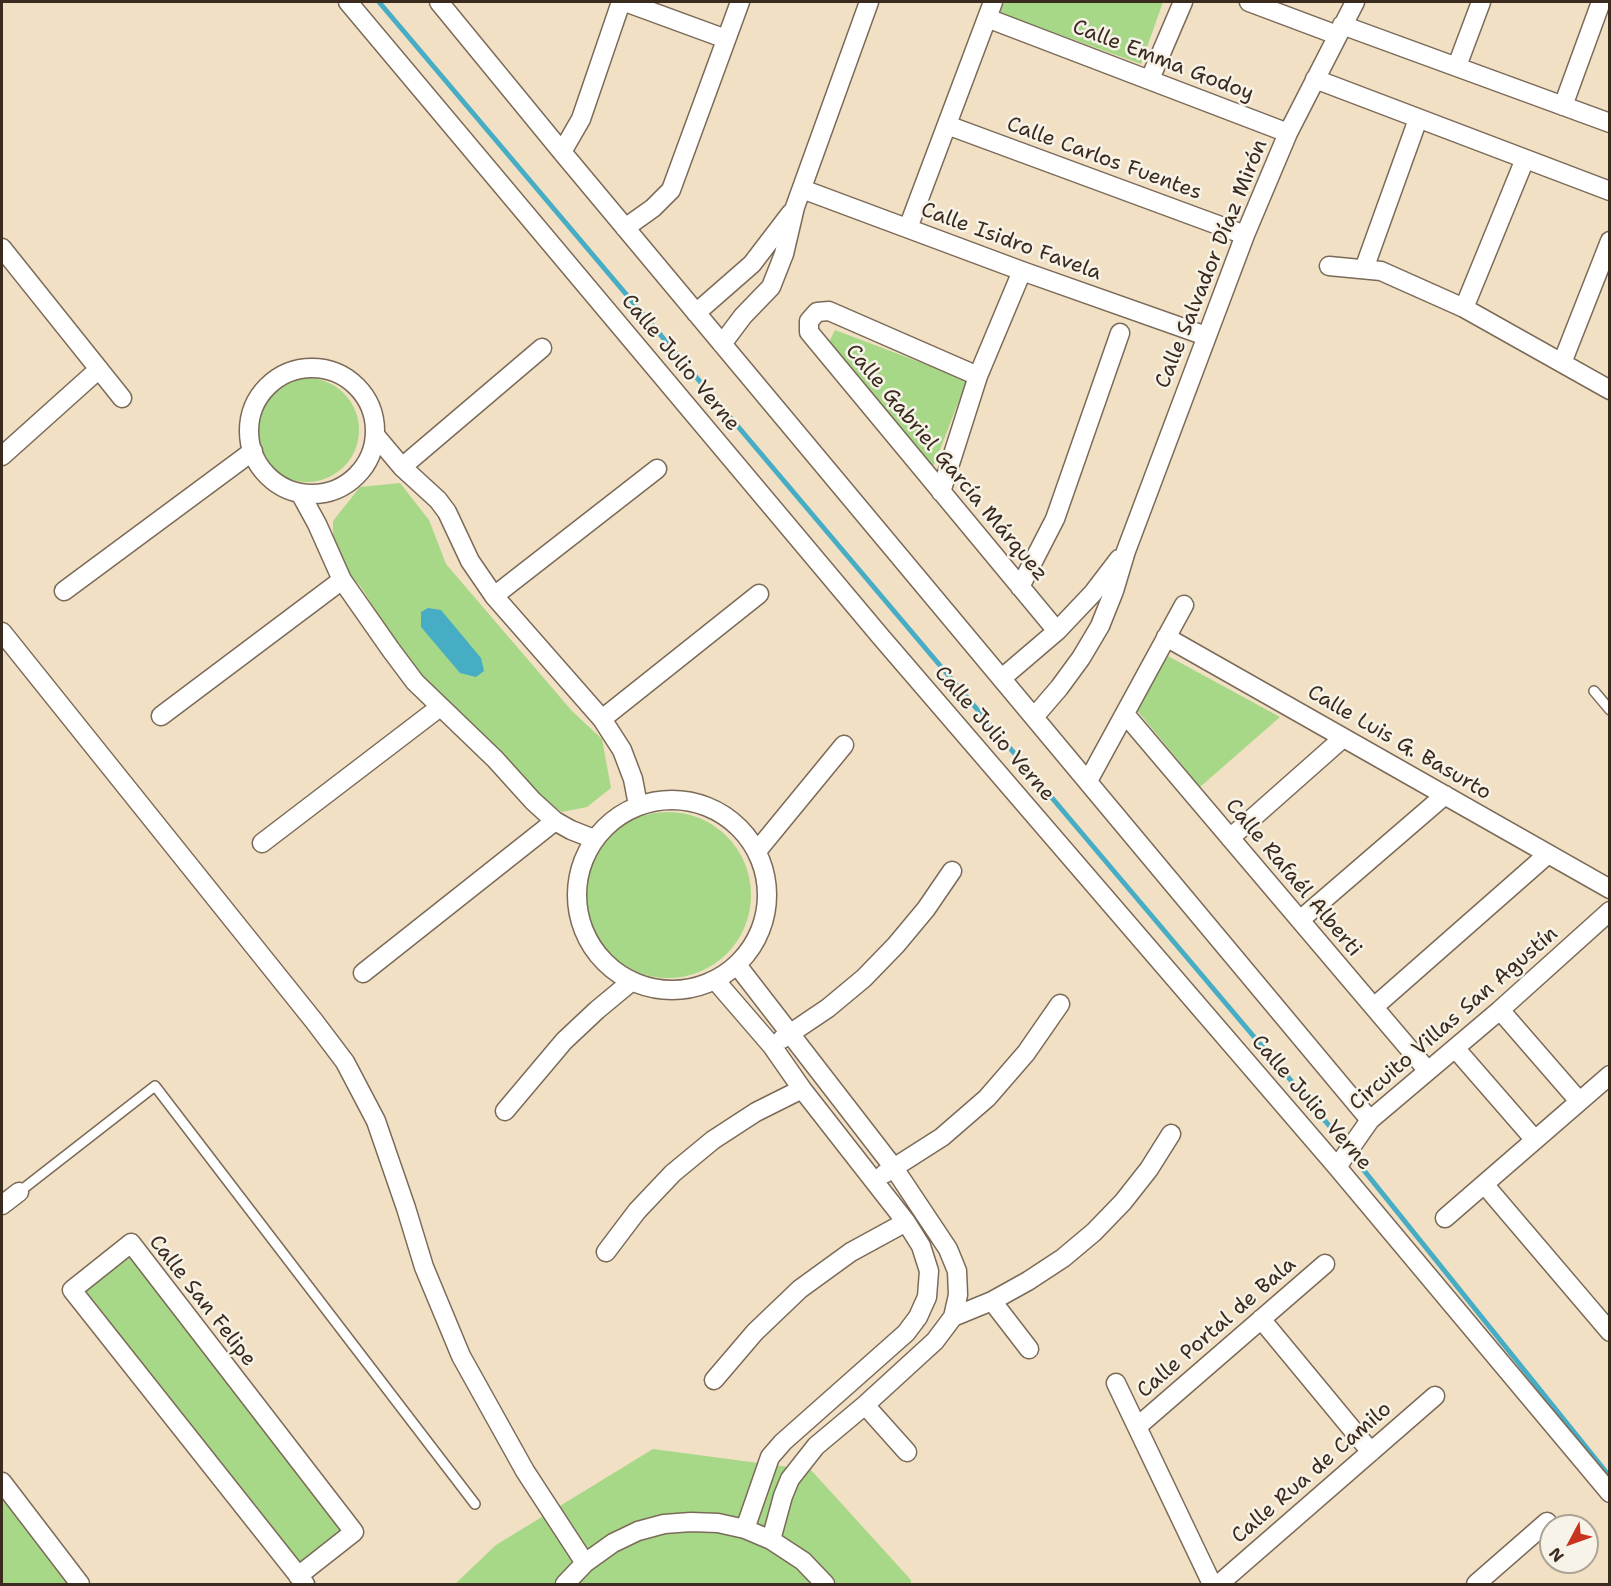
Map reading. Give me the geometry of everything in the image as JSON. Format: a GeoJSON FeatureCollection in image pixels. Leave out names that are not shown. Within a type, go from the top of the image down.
{"type":"FeatureCollection","features":[{"type":"Feature","properties":{"kind":"street","name":"Calle Julio Verne"},"geometry":{"type":"LineString","coordinates":[[348,2],[881,637],[1337,1167],[1610,1493]]}},
{"type":"Feature","properties":{"kind":"street","name":"Calle Julio Verne"},"geometry":{"type":"LineString","coordinates":[[439,2],[1370,1120]]}},
{"type":"Feature","properties":{"kind":"street"},"geometry":{"type":"LineString","coordinates":[[562,152],[582,119],[623,2],[726,39]]}},
{"type":"Feature","properties":{"kind":"street"},"geometry":{"type":"LineString","coordinates":[[625,228],[653,208],[671,190],[740,2]]}},
{"type":"Feature","properties":{"kind":"street"},"geometry":{"type":"LineString","coordinates":[[722,344],[743,316],[771,287],[784,254],[795,207],[869,2]]}},
{"type":"Feature","properties":{"kind":"street"},"geometry":{"type":"LineString","coordinates":[[1150,80],[1183,2]]}},
{"type":"Feature","properties":{"kind":"street"},"geometry":{"type":"LineString","coordinates":[[1249,2],[1457,66],[1610,123]]}},
{"type":"Feature","properties":{"kind":"street","name":"Calle Salvador Díaz Mirón"},"geometry":{"type":"LineString","coordinates":[[1034,717],[1081,658],[1100,626],[1114,591],[1126,550],[1245,235],[1288,133],[1355,2]]}},
{"type":"Feature","properties":{"kind":"street"},"geometry":{"type":"LineString","coordinates":[[1457,66],[1481,2]]}},
{"type":"Feature","properties":{"kind":"street"},"geometry":{"type":"LineString","coordinates":[[1563,106],[1601,2]]}},
{"type":"Feature","properties":{"kind":"street"},"geometry":{"type":"LineString","coordinates":[[908,228],[990,10]]}},
{"type":"Feature","properties":{"kind":"street","name":"Calle Emma Godoy"},"geometry":{"type":"LineString","coordinates":[[990,10],[1150,80],[1288,133]]}},
{"type":"Feature","properties":{"kind":"street"},"geometry":{"type":"LineString","coordinates":[[1315,80],[1610,190]]}},
{"type":"Feature","properties":{"kind":"street"},"geometry":{"type":"LineString","coordinates":[[1364,269],[1418,118]]}},
{"type":"Feature","properties":{"kind":"street","name":"Calle Carlos Fuentes"},"geometry":{"type":"LineString","coordinates":[[947,125],[1245,235]]}},
{"type":"Feature","properties":{"kind":"street"},"geometry":{"type":"LineString","coordinates":[[1464,308],[1526,159]]}},
{"type":"Feature","properties":{"kind":"street","name":"Calle Isidro Favela"},"geometry":{"type":"LineString","coordinates":[[802,189],[1022,271],[1206,336]]}},
{"type":"Feature","properties":{"kind":"street"},"geometry":{"type":"LineString","coordinates":[[696,313],[752,264],[795,207]]}},
{"type":"Feature","properties":{"kind":"street"},"geometry":{"type":"LineString","coordinates":[[1562,363],[1610,241]]}},
{"type":"Feature","properties":{"kind":"street"},"geometry":{"type":"LineString","coordinates":[[2,248],[122,398]]}},
{"type":"Feature","properties":{"kind":"street"},"geometry":{"type":"LineString","coordinates":[[1329,266],[1381,271],[1464,308],[1610,390]]}},
{"type":"Feature","properties":{"kind":"street"},"geometry":{"type":"LineString","coordinates":[[941,492],[978,376],[1022,271]]}},
{"type":"Feature","properties":{"kind":"street","name":"Calle Gabriel García Márquez"},"geometry":{"type":"LineString","coordinates":[[978,376],[829,311],[817,312],[809,321],[809,332],[1057,632]]}},
{"type":"Feature","properties":{"kind":"street"},"geometry":{"type":"LineString","coordinates":[[1020,587],[1055,519],[1120,333]]}},
{"type":"Feature","properties":{"kind":"street"},"geometry":{"type":"LineString","coordinates":[[402,467],[542,348]]}},
{"type":"Feature","properties":{"kind":"street"},"geometry":{"type":"LineString","coordinates":[[314,368],[334,372],[351,382],[365,396],[373,415],[375,435],[371,456],[359,474],[342,487],[322,494],[300,493],[285,488],[271,479],[260,466],[253,451],[249,431],[252,411],[262,393],[276,379],[294,370],[314,368]]}},
{"type":"Feature","properties":{"kind":"street"},"geometry":{"type":"LineString","coordinates":[[2,456],[99,369]]}},
{"type":"Feature","properties":{"kind":"street"},"geometry":{"type":"LineString","coordinates":[[375,435],[402,467],[438,500],[447,512],[470,561],[494,596],[602,719],[622,750],[633,779],[638,805]]}},
{"type":"Feature","properties":{"kind":"street"},"geometry":{"type":"LineString","coordinates":[[64,591],[253,451]]}},
{"type":"Feature","properties":{"kind":"street"},"geometry":{"type":"LineString","coordinates":[[494,596],[657,469]]}},
{"type":"Feature","properties":{"kind":"street"},"geometry":{"type":"LineString","coordinates":[[300,493],[317,524],[342,580],[416,682],[555,821],[594,839]]}},
{"type":"Feature","properties":{"kind":"street","name":"Calle Salvador Díaz Mirón"},"geometry":{"type":"LineString","coordinates":[[1002,678],[1057,632],[1094,593],[1126,550]]}},
{"type":"Feature","properties":{"kind":"street"},"geometry":{"type":"LineString","coordinates":[[161,716],[342,580]]}},
{"type":"Feature","properties":{"kind":"street"},"geometry":{"type":"LineString","coordinates":[[602,719],[759,594]]}},
{"type":"Feature","properties":{"kind":"street"},"geometry":{"type":"LineString","coordinates":[[1088,782],[1184,604]]}},
{"type":"Feature","properties":{"kind":"street"},"geometry":{"type":"LineString","coordinates":[[2,632],[345,1062],[376,1121],[424,1267],[461,1356],[525,1471],[585,1563]]}},
{"type":"Feature","properties":{"kind":"street","name":"Calle Luis G. Basurto"},"geometry":{"type":"LineString","coordinates":[[1166,637],[1610,888]]}},
{"type":"Feature","properties":{"kind":"street"},"geometry":{"type":"LineString","coordinates":[[262,843],[440,707]]}},
{"type":"Feature","properties":{"kind":"street","name":"Calle Rafaél Alberti"},"geometry":{"type":"LineString","coordinates":[[1125,714],[1428,1071]]}},
{"type":"Feature","properties":{"kind":"street"},"geometry":{"type":"LineString","coordinates":[[1230,838],[1343,738]]}},
{"type":"Feature","properties":{"kind":"street"},"geometry":{"type":"LineString","coordinates":[[757,851],[843,745]]}},
{"type":"Feature","properties":{"kind":"street"},"geometry":{"type":"LineString","coordinates":[[1300,920],[1445,795]]}},
{"type":"Feature","properties":{"kind":"street"},"geometry":{"type":"LineString","coordinates":[[660,800],[683,800],[706,805],[726,816],[743,832],[757,851],[765,874],[767,899],[763,923],[753,945],[737,965],[715,980],[695,987],[674,990],[652,988],[632,981],[609,965],[591,944],[580,918],[577,891],[582,864],[594,839],[614,819],[638,805],[660,800]]}},
{"type":"Feature","properties":{"kind":"street"},"geometry":{"type":"LineString","coordinates":[[363,973],[555,821]]}},
{"type":"Feature","properties":{"kind":"street"},"geometry":{"type":"LineString","coordinates":[[1374,1007],[1548,854]]}},
{"type":"Feature","properties":{"kind":"street"},"geometry":{"type":"LineString","coordinates":[[772,1046],[828,1008],[864,978],[888,954],[926,909],[952,871]]}},
{"type":"Feature","properties":{"kind":"street","name":"Circuito Villas San Agustín"},"geometry":{"type":"LineString","coordinates":[[1337,1167],[1370,1120],[1500,1010],[1610,911]]}},
{"type":"Feature","properties":{"kind":"street"},"geometry":{"type":"LineString","coordinates":[[737,965],[792,1033],[894,1168],[948,1249],[957,1271],[958,1295],[952,1317],[935,1341],[816,1446],[790,1479],[771,1540]]}},
{"type":"Feature","properties":{"kind":"street"},"geometry":{"type":"LineString","coordinates":[[715,980],[772,1046],[802,1089],[906,1222],[921,1246],[928,1271],[927,1297],[918,1317],[906,1333],[783,1442],[770,1458],[745,1529]]}},
{"type":"Feature","properties":{"kind":"street"},"geometry":{"type":"LineString","coordinates":[[505,1111],[564,1041],[632,981]]}},
{"type":"Feature","properties":{"kind":"street"},"geometry":{"type":"LineString","coordinates":[[873,1180],[942,1137],[987,1098],[1026,1053],[1060,1004]]}},
{"type":"Feature","properties":{"kind":"street"},"geometry":{"type":"LineString","coordinates":[[1500,1010],[1579,1101]]}},
{"type":"Feature","properties":{"kind":"street"},"geometry":{"type":"LineString","coordinates":[[1455,1048],[1535,1140]]}},
{"type":"Feature","properties":{"kind":"street"},"geometry":{"type":"LineString","coordinates":[[1445,1218],[1610,1075]]}},
{"type":"Feature","properties":{"kind":"street"},"geometry":{"type":"LineString","coordinates":[[606,1252],[638,1210],[681,1167],[713,1140],[756,1112],[802,1089]]}},
{"type":"Feature","properties":{"kind":"street"},"geometry":{"type":"LineString","coordinates":[[952,1317],[1028,1281],[1054,1264],[1094,1232],[1123,1202],[1171,1134]]}},
{"type":"Feature","properties":{"kind":"street"},"geometry":{"type":"LineString","coordinates":[[1484,1184],[1609,1329]]}},
{"type":"Feature","properties":{"kind":"street"},"geometry":{"type":"LineString","coordinates":[[2,1205],[19,1192]]}},
{"type":"Feature","properties":{"kind":"street"},"geometry":{"type":"LineString","coordinates":[[714,1380],[754,1332],[800,1289],[851,1252],[906,1222]]}},
{"type":"Feature","properties":{"kind":"street","name":"Calle San Felipe"},"geometry":{"type":"LineString","coordinates":[[131,1244],[354,1532],[301,1580],[72,1290],[131,1244]]}},
{"type":"Feature","properties":{"kind":"street","name":"Calle Portal de Bala"},"geometry":{"type":"LineString","coordinates":[[1138,1426],[1325,1264]]}},
{"type":"Feature","properties":{"kind":"street"},"geometry":{"type":"LineString","coordinates":[[992,1300],[1029,1349]]}},
{"type":"Feature","properties":{"kind":"street"},"geometry":{"type":"LineString","coordinates":[[1261,1319],[1371,1452]]}},
{"type":"Feature","properties":{"kind":"street"},"geometry":{"type":"LineString","coordinates":[[1116,1383],[1212,1584]]}},
{"type":"Feature","properties":{"kind":"street","name":"Calle Rua de Camilo"},"geometry":{"type":"LineString","coordinates":[[1219,1584],[1435,1396]]}},
{"type":"Feature","properties":{"kind":"street"},"geometry":{"type":"LineString","coordinates":[[865,1405],[907,1452]]}},
{"type":"Feature","properties":{"kind":"street"},"geometry":{"type":"LineString","coordinates":[[2,1482],[80,1584]]}},
{"type":"Feature","properties":{"kind":"street"},"geometry":{"type":"LineString","coordinates":[[564,1584],[585,1563],[613,1543],[638,1531],[664,1524],[691,1522],[718,1523],[745,1529],[771,1540],[803,1561],[825,1584]]}},
{"type":"Feature","properties":{"kind":"street"},"geometry":{"type":"LineString","coordinates":[[1476,1584],[1539,1529]]}},
{"type":"Feature","properties":{"kind":"lane"},"geometry":{"type":"LineString","coordinates":[[1594,691],[1610,710]]}},
{"type":"Feature","properties":{"kind":"lane"},"geometry":{"type":"LineString","coordinates":[[19,1192],[155,1086],[475,1504]]}},
{"type":"Feature","properties":{"kind":"green space"},"geometry":{"type":"Polygon","coordinates":[[[1004,2],[1163,2],[1141,64],[1000,13],[1004,2]]]}},
{"type":"Feature","properties":{"kind":"green space"},"geometry":{"type":"Polygon","coordinates":[[[835,330],[967,380],[934,465],[926,465],[827,346],[835,330]]]}},
{"type":"Feature","properties":{"kind":"green space"},"geometry":{"type":"Polygon","coordinates":[[[307,378],[327,382],[344,393],[355,410],[359,430],[355,450],[344,467],[327,478],[307,482],[287,478],[270,467],[259,450],[255,430],[259,410],[270,393],[287,382],[307,378]]]}},
{"type":"Feature","properties":{"kind":"green space"},"geometry":{"type":"Polygon","coordinates":[[[400,483],[429,520],[446,564],[572,711],[602,739],[611,788],[587,807],[562,812],[532,791],[412,668],[361,587],[333,557],[333,521],[360,487],[400,483]]]}},
{"type":"Feature","properties":{"kind":"green space"},"geometry":{"type":"Polygon","coordinates":[[[1168,656],[1280,717],[1200,787],[1136,709],[1168,656]]]}},
{"type":"Feature","properties":{"kind":"green space"},"geometry":{"type":"Polygon","coordinates":[[[668,812],[684,813],[700,818],[727,836],[745,863],[750,879],[750,911],[745,927],[727,954],[700,972],[684,977],[668,978],[652,977],[636,972],[609,954],[591,927],[586,911],[585,895],[586,879],[591,863],[609,836],[636,818],[652,813],[668,812]]]}},
{"type":"Feature","properties":{"kind":"green space"},"geometry":{"type":"Polygon","coordinates":[[[130,1255],[342,1529],[299,1567],[82,1293],[130,1255]]]}},
{"type":"Feature","properties":{"kind":"green space"},"geometry":{"type":"Polygon","coordinates":[[[653,1449],[811,1470],[911,1580],[911,1584],[455,1584],[496,1545],[653,1449]]]}},
{"type":"Feature","properties":{"kind":"green space"},"geometry":{"type":"Polygon","coordinates":[[[2,1485],[78,1584],[4,1584],[2,1582],[2,1485]]]}},
{"type":"Feature","properties":{"kind":"water"},"geometry":{"type":"Polygon","coordinates":[[[428,608],[441,610],[481,658],[484,671],[476,677],[460,673],[421,627],[421,612],[428,608]]]}},
{"type":"Feature","properties":{"kind":"waterway"},"geometry":{"type":"LineString","coordinates":[[379,2],[1332,1129]]}},
{"type":"Feature","properties":{"kind":"waterway"},"geometry":{"type":"LineString","coordinates":[[1358,1163],[1610,1477]]}}]}
